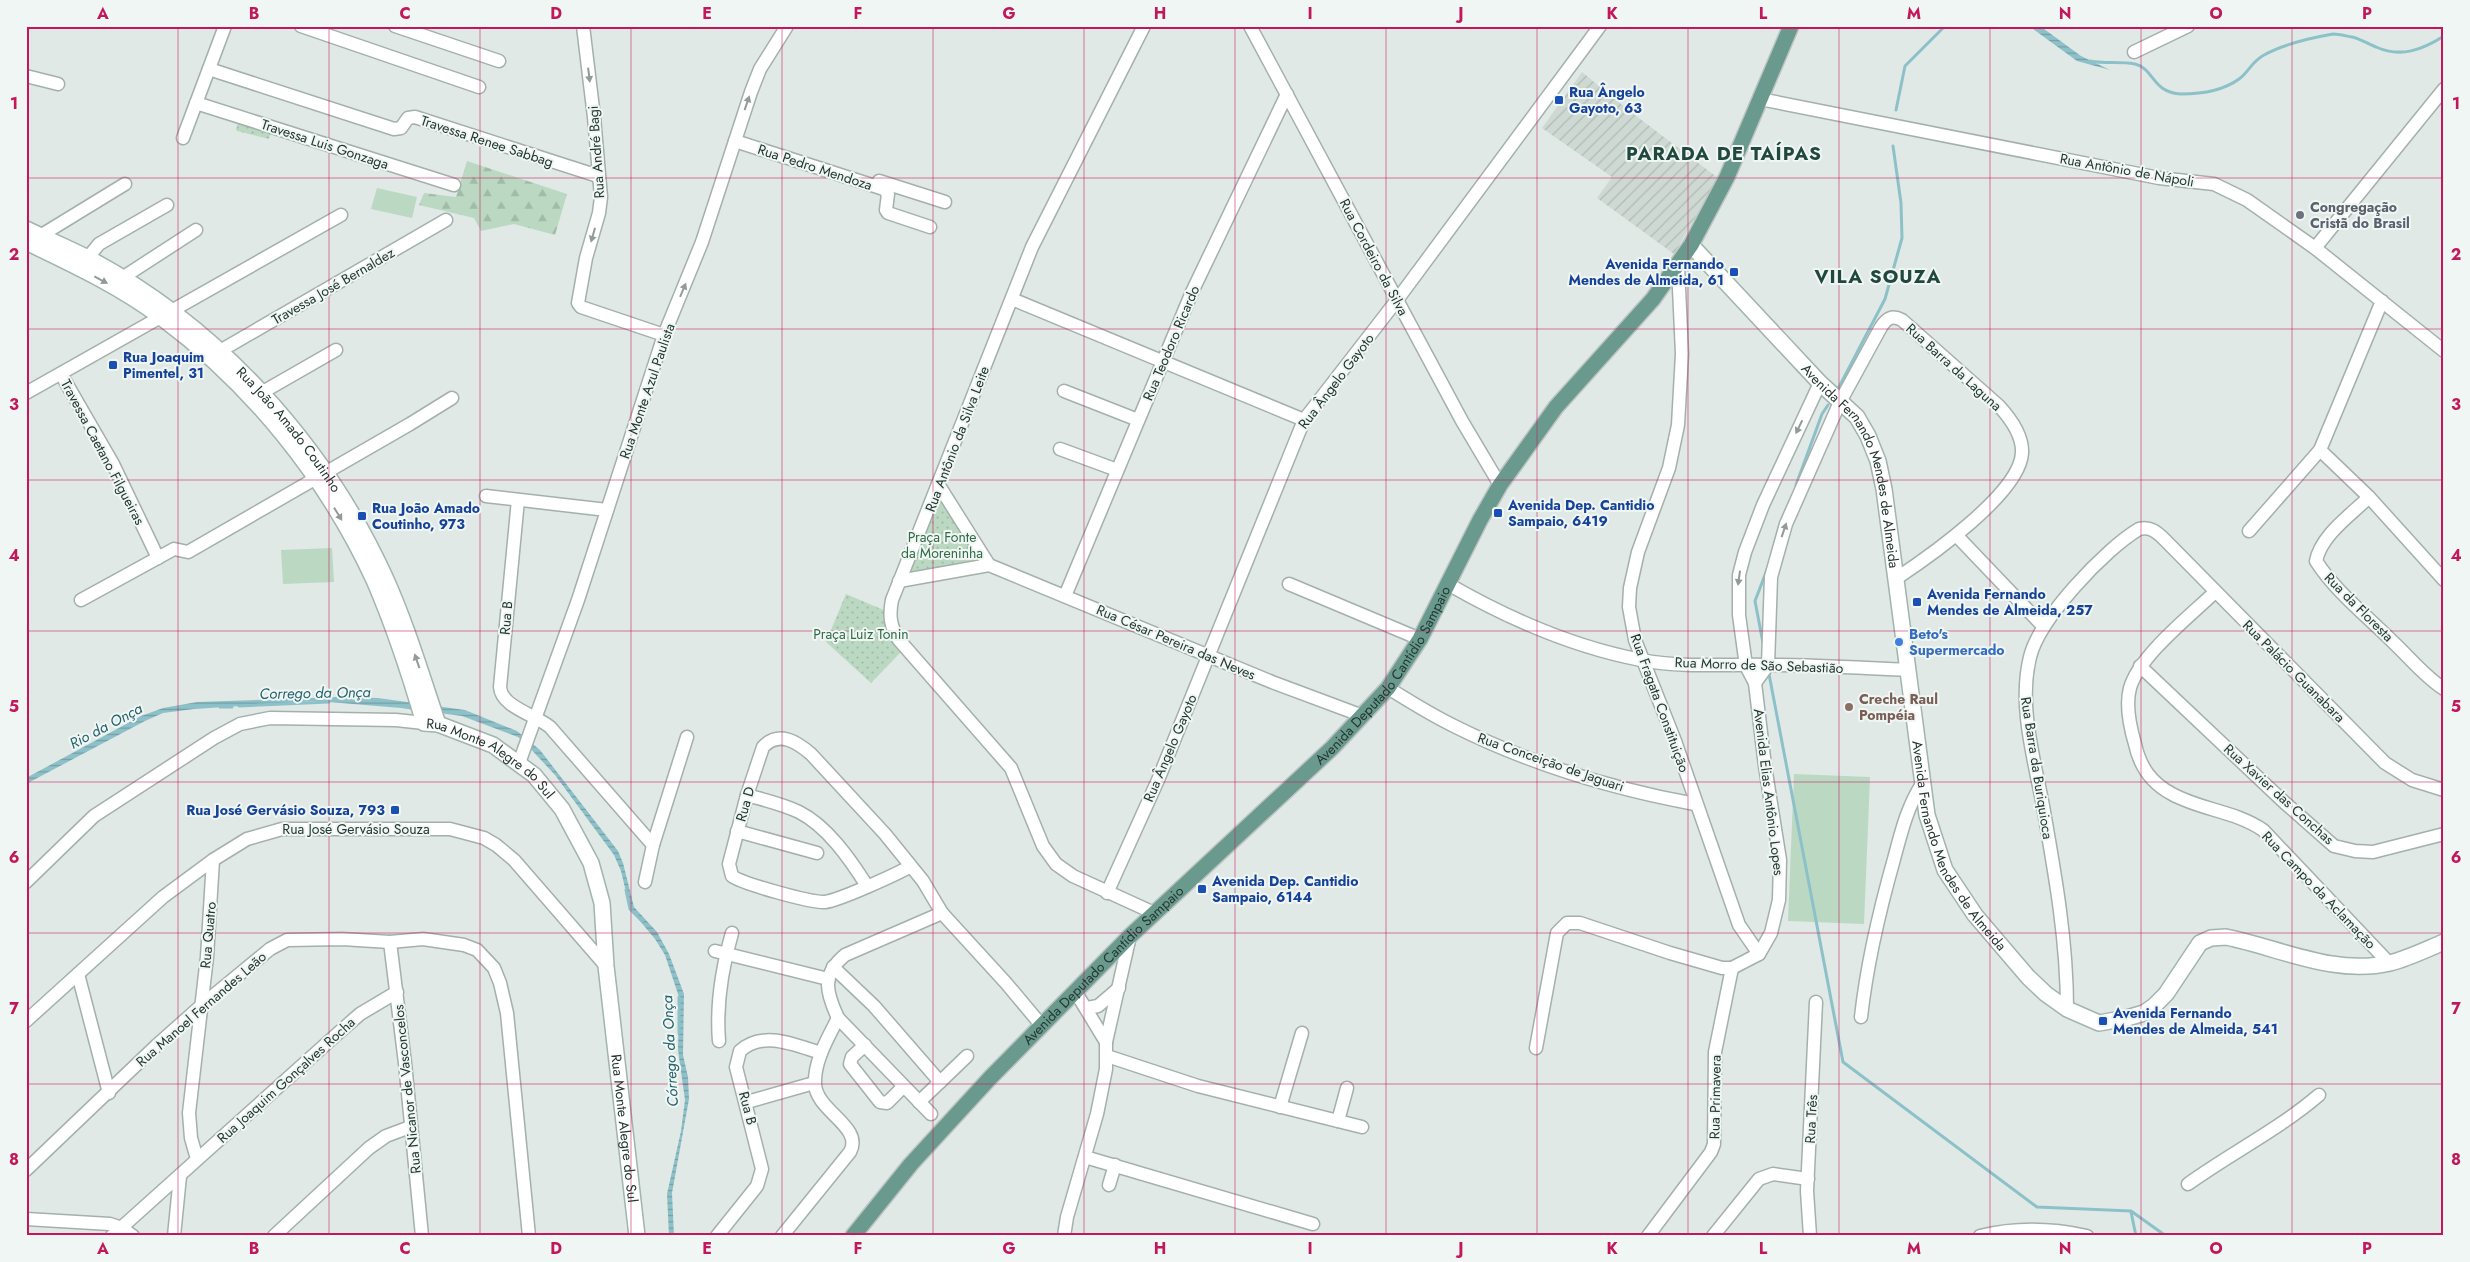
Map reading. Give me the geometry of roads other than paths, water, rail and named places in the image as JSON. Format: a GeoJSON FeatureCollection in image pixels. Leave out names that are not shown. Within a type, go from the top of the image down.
{"type":"FeatureCollection","features":[{"type":"Feature","properties":{"kind":"main road","name":"Avenida Deputado Cantídio Sampaio"},"geometry":{"type":"LineString","coordinates":[[853,1236],[911,1164],[990,1078],[1130,936],[1267,811],[1363,716],[1388,688],[1420,639],[1500,485],[1556,407],[1653,299],[1691,245],[1715,203],[1791,26]]}},
{"type":"Feature","properties":{"kind":"street"},"geometry":{"type":"LineString","coordinates":[[183,138],[225,26]]}},
{"type":"Feature","properties":{"kind":"street"},"geometry":{"type":"LineString","coordinates":[[301,26],[479,87]]}},
{"type":"Feature","properties":{"kind":"street"},"geometry":{"type":"LineString","coordinates":[[395,26],[499,62]]}},
{"type":"Feature","properties":{"kind":"street","name":"Rua André Bagi"},"geometry":{"type":"LineString","coordinates":[[583,26],[594,116],[600,206],[586,258],[578,303],[580,306],[664,335]]}},
{"type":"Feature","properties":{"kind":"street","name":"Rua Monte Azul Paulista"},"geometry":{"type":"LineString","coordinates":[[522,756],[607,510],[664,335],[693,267],[760,69],[787,26]]}},
{"type":"Feature","properties":{"kind":"street","name":"Rua Antônio da Silva Leite"},"geometry":{"type":"LineString","coordinates":[[1144,26],[1048,214],[899,581],[892,600],[890,617],[894,633],[899,640],[1011,768],[1043,846],[1056,864],[1064,871],[1107,893],[1154,914]]}},
{"type":"Feature","properties":{"kind":"street","name":"Rua Cordeiro da Silva"},"geometry":{"type":"LineString","coordinates":[[1250,26],[1462,420],[1500,485]]}},
{"type":"Feature","properties":{"kind":"street","name":"Rua Ângelo Gayoto"},"geometry":{"type":"LineString","coordinates":[[1107,893],[1158,780],[1304,420],[1397,300],[1600,26]]}},
{"type":"Feature","properties":{"kind":"street"},"geometry":{"type":"LineString","coordinates":[[2134,52],[2188,26]]}},
{"type":"Feature","properties":{"kind":"street","name":"Travessa Renee Sabbag"},"geometry":{"type":"LineString","coordinates":[[209,68],[394,129],[400,128],[408,118],[415,117],[598,176]]}},
{"type":"Feature","properties":{"kind":"street"},"geometry":{"type":"LineString","coordinates":[[26,76],[58,84]]}},
{"type":"Feature","properties":{"kind":"street"},"geometry":{"type":"LineString","coordinates":[[2315,248],[2444,89]]}},
{"type":"Feature","properties":{"kind":"street","name":"Rua Teodoro Ricardo"},"geometry":{"type":"LineString","coordinates":[[1065,596],[1162,362],[1226,220],[1287,94]]}},
{"type":"Feature","properties":{"kind":"street","name":"Rua Antônio de Nápoli"},"geometry":{"type":"LineString","coordinates":[[1760,99],[2159,178],[2214,184],[2246,200],[2315,248],[2444,351]]}},
{"type":"Feature","properties":{"kind":"street","name":"Travessa Luis Gonzaga"},"geometry":{"type":"LineString","coordinates":[[196,103],[454,185]]}},
{"type":"Feature","properties":{"kind":"street","name":"Rua Pedro Mendoza"},"geometry":{"type":"LineString","coordinates":[[736,137],[945,202]]}},
{"type":"Feature","properties":{"kind":"street","name":"Rua Pedro Mendoza"},"geometry":{"type":"LineString","coordinates":[[736,137],[884,189],[888,194],[886,210],[888,213],[930,227]]}},
{"type":"Feature","properties":{"kind":"street"},"geometry":{"type":"LineString","coordinates":[[31,236],[125,184]]}},
{"type":"Feature","properties":{"kind":"street"},"geometry":{"type":"LineString","coordinates":[[83,263],[99,244],[167,205]]}},
{"type":"Feature","properties":{"kind":"street"},"geometry":{"type":"LineString","coordinates":[[26,393],[341,215]]}},
{"type":"Feature","properties":{"kind":"street","name":"Travessa José Bernaldez"},"geometry":{"type":"LineString","coordinates":[[215,354],[446,220]]}},
{"type":"Feature","properties":{"kind":"street"},"geometry":{"type":"LineString","coordinates":[[122,278],[196,230]]}},
{"type":"Feature","properties":{"kind":"street","name":"Rua João Amado Coutinho"},"geometry":{"type":"LineString","coordinates":[[31,236],[83,263],[166,314]]}},
{"type":"Feature","properties":{"kind":"street","name":"Avenida Fernando Mendes de Almeida"},"geometry":{"type":"LineString","coordinates":[[1691,245],[1820,383],[1857,417],[1868,436],[1878,461],[1898,578],[1907,670],[1922,784],[1927,815],[1939,857],[1955,888],[2028,977],[2067,1009],[2099,1023],[2144,1013],[2166,994],[2200,943],[2211,938],[2226,937],[2245,941],[2325,964],[2389,963],[2444,942]]}},
{"type":"Feature","properties":{"kind":"street","name":"Rua João Amado Coutinho"},"geometry":{"type":"LineString","coordinates":[[83,263],[122,278],[261,393],[299,436],[321,476]]}},
{"type":"Feature","properties":{"kind":"street","name":"Rua Fragata Constituição"},"geometry":{"type":"LineString","coordinates":[[1678,266],[1682,354],[1678,425],[1669,468],[1642,538],[1630,588],[1629,607],[1635,640],[1675,741],[1695,804],[1739,925],[1759,954]]}},
{"type":"Feature","properties":{"kind":"street"},"geometry":{"type":"LineString","coordinates":[[1012,299],[1304,420]]}},
{"type":"Feature","properties":{"kind":"street"},"geometry":{"type":"LineString","coordinates":[[2249,531],[2320,450],[2382,301]]}},
{"type":"Feature","properties":{"kind":"street","name":"Rua Barra da Laguna"},"geometry":{"type":"LineString","coordinates":[[1840,402],[1881,327],[1888,318],[1902,320],[1999,406],[2009,417],[2022,444],[2019,468],[2003,491],[1956,535],[1898,578]]}},
{"type":"Feature","properties":{"kind":"street"},"geometry":{"type":"LineString","coordinates":[[261,393],[336,350]]}},
{"type":"Feature","properties":{"kind":"street","name":"Rua João Amado Coutinho"},"geometry":{"type":"LineString","coordinates":[[215,354],[321,476],[356,521],[387,583],[404,625],[431,724]]}},
{"type":"Feature","properties":{"kind":"street","name":"Travessa Caetano Filgueiras"},"geometry":{"type":"LineString","coordinates":[[61,374],[113,464],[158,558]]}},
{"type":"Feature","properties":{"kind":"street","name":"Avenida Elias Antônio Lopes"},"geometry":{"type":"LineString","coordinates":[[1759,954],[1771,933],[1776,918],[1781,880],[1780,860],[1765,766],[1755,683],[1746,666],[1738,594],[1745,552],[1763,505],[1820,383]]}},
{"type":"Feature","properties":{"kind":"street"},"geometry":{"type":"LineString","coordinates":[[1064,391],[1138,420]]}},
{"type":"Feature","properties":{"kind":"street"},"geometry":{"type":"LineString","coordinates":[[81,600],[174,549],[188,552],[452,398]]}},
{"type":"Feature","properties":{"kind":"street"},"geometry":{"type":"LineString","coordinates":[[1755,683],[1768,665],[1771,577],[1777,551],[1801,487],[1840,402]]}},
{"type":"Feature","properties":{"kind":"street"},"geometry":{"type":"LineString","coordinates":[[1060,449],[1117,470]]}},
{"type":"Feature","properties":{"kind":"street"},"geometry":{"type":"LineString","coordinates":[[2320,450],[2369,497],[2444,580]]}},
{"type":"Feature","properties":{"kind":"street"},"geometry":{"type":"LineString","coordinates":[[899,581],[989,564],[938,484]]}},
{"type":"Feature","properties":{"kind":"street"},"geometry":{"type":"LineString","coordinates":[[486,496],[607,510]]}},
{"type":"Feature","properties":{"kind":"street","name":"Rua da Floresta"},"geometry":{"type":"LineString","coordinates":[[2369,497],[2328,538],[2318,550],[2316,560],[2323,572],[2340,590],[2426,674],[2444,689]]}},
{"type":"Feature","properties":{"kind":"street","name":"Rua B"},"geometry":{"type":"LineString","coordinates":[[518,500],[500,692],[507,702],[550,727],[653,845]]}},
{"type":"Feature","properties":{"kind":"street","name":"Rua Barra da Buriquioca"},"geometry":{"type":"LineString","coordinates":[[2067,1009],[2066,954],[2062,919],[2031,739],[2025,691],[2030,655],[2043,626],[2084,578],[2133,532],[2144,527],[2157,533]]}},
{"type":"Feature","properties":{"kind":"street","name":"Rua Palácio Guanabara"},"geometry":{"type":"LineString","coordinates":[[2157,533],[2385,762],[2412,780],[2444,790]]}},
{"type":"Feature","properties":{"kind":"street"},"geometry":{"type":"LineString","coordinates":[[1956,535],[2043,626]]}},
{"type":"Feature","properties":{"kind":"street","name":"Rua César Pereira das Neves"},"geometry":{"type":"LineString","coordinates":[[989,564],[1208,656],[1363,716]]}},
{"type":"Feature","properties":{"kind":"street"},"geometry":{"type":"LineString","coordinates":[[1289,584],[1420,639]]}},
{"type":"Feature","properties":{"kind":"street","name":"Rua Morro de São Sebastião"},"geometry":{"type":"LineString","coordinates":[[1448,584],[1475,600],[1536,628],[1585,645],[1642,660],[1746,666],[1768,665],[1907,670]]}},
{"type":"Feature","properties":{"kind":"street","name":"Rua Campo da Aclamação"},"geometry":{"type":"LineString","coordinates":[[2215,592],[2140,666],[2129,690],[2130,719],[2143,770],[2152,780],[2172,795],[2243,818],[2263,830],[2389,963]]}},
{"type":"Feature","properties":{"kind":"street","name":"Rua Xavier das Conchas"},"geometry":{"type":"LineString","coordinates":[[2140,666],[2292,810],[2334,846],[2355,851],[2373,852],[2444,834]]}},
{"type":"Feature","properties":{"kind":"street","name":"Rua Conceição de Jaguari"},"geometry":{"type":"LineString","coordinates":[[1388,688],[1451,725],[1492,744],[1578,774],[1695,804]]}},
{"type":"Feature","properties":{"kind":"street","name":"Rua Monte Alegre do Sul"},"geometry":{"type":"LineString","coordinates":[[26,882],[94,816],[109,804],[240,724],[270,718],[396,720],[431,724],[522,756],[534,775],[562,809],[591,863],[602,903],[606,966],[637,1236]]}},
{"type":"Feature","properties":{"kind":"street"},"geometry":{"type":"LineString","coordinates":[[645,882],[653,845],[687,737]]}},
{"type":"Feature","properties":{"kind":"street","name":"Rua D"},"geometry":{"type":"LineString","coordinates":[[911,866],[867,886],[823,902],[740,880],[730,873],[729,864],[737,831],[764,747],[776,739],[792,740],[811,754],[885,834],[911,866],[942,913],[1006,983],[1042,1026]]}},
{"type":"Feature","properties":{"kind":"street"},"geometry":{"type":"LineString","coordinates":[[1861,1017],[1866,976],[1878,915],[1908,811],[1922,784]]}},
{"type":"Feature","properties":{"kind":"street"},"geometry":{"type":"LineString","coordinates":[[747,795],[787,807],[810,818],[844,854],[867,886]]}},
{"type":"Feature","properties":{"kind":"street","name":"Rua José Gervásio Souza"},"geometry":{"type":"LineString","coordinates":[[26,1021],[163,897],[213,860],[247,839],[282,829],[438,829],[463,831],[484,838],[504,851],[606,966]]}},
{"type":"Feature","properties":{"kind":"street"},"geometry":{"type":"LineString","coordinates":[[737,831],[817,853]]}},
{"type":"Feature","properties":{"kind":"street","name":"Rua Quatro"},"geometry":{"type":"LineString","coordinates":[[197,1159],[190,1132],[188,1113],[202,1005],[213,860]]}},
{"type":"Feature","properties":{"kind":"street"},"geometry":{"type":"LineString","coordinates":[[931,1114],[838,1018],[828,994],[828,979],[833,967],[854,949],[916,926],[942,913]]}},
{"type":"Feature","properties":{"kind":"street"},"geometry":{"type":"LineString","coordinates":[[1536,1048],[1557,933],[1567,923],[1580,924],[1712,966],[1732,968],[1759,954]]}},
{"type":"Feature","properties":{"kind":"street"},"geometry":{"type":"LineString","coordinates":[[719,1041],[720,952],[732,933]]}},
{"type":"Feature","properties":{"kind":"street"},"geometry":{"type":"LineString","coordinates":[[1064,1236],[1067,1217],[1097,1114],[1107,1056],[1106,1042],[1130,936]]}},
{"type":"Feature","properties":{"kind":"street","name":"Rua Manoel Fernandes Leão"},"geometry":{"type":"LineString","coordinates":[[26,1170],[109,1093],[157,1045],[270,949],[287,940],[342,939],[390,942],[423,939],[452,942],[477,950],[494,968],[500,984],[507,1013],[530,1236]]}},
{"type":"Feature","properties":{"kind":"street","name":"Rua Nicanor de Vasconcelos"},"geometry":{"type":"LineString","coordinates":[[390,942],[422,1236]]}},
{"type":"Feature","properties":{"kind":"street"},"geometry":{"type":"LineString","coordinates":[[720,952],[828,979]]}},
{"type":"Feature","properties":{"kind":"street"},"geometry":{"type":"LineString","coordinates":[[833,967],[874,1006],[940,1082]]}},
{"type":"Feature","properties":{"kind":"street","name":"Rua Primavera"},"geometry":{"type":"LineString","coordinates":[[1648,1236],[1685,1188],[1714,1144],[1715,1052],[1732,968]]}},
{"type":"Feature","properties":{"kind":"street"},"geometry":{"type":"LineString","coordinates":[[78,974],[109,1093]]}},
{"type":"Feature","properties":{"kind":"street"},"geometry":{"type":"LineString","coordinates":[[1087,1008],[1098,1006],[1119,988]]}},
{"type":"Feature","properties":{"kind":"street"},"geometry":{"type":"LineString","coordinates":[[1075,991],[1106,1042]]}},
{"type":"Feature","properties":{"kind":"street","name":"Rua Joaquim Gonçalves Rocha"},"geometry":{"type":"LineString","coordinates":[[117,1232],[336,1035],[376,1003],[396,992]]}},
{"type":"Feature","properties":{"kind":"street","name":"Rua Três"},"geometry":{"type":"LineString","coordinates":[[1810,1236],[1808,1179],[1816,1002]]}},
{"type":"Feature","properties":{"kind":"street"},"geometry":{"type":"LineString","coordinates":[[782,1236],[850,1152],[854,1142],[852,1135],[822,1104],[816,1093],[814,1082],[821,1054],[838,1018]]}},
{"type":"Feature","properties":{"kind":"street"},"geometry":{"type":"LineString","coordinates":[[1280,1107],[1302,1033]]}},
{"type":"Feature","properties":{"kind":"street","name":"Rua B"},"geometry":{"type":"LineString","coordinates":[[717,1236],[750,1196],[761,1177],[762,1162],[736,1067],[740,1051],[745,1046],[759,1041],[783,1041],[821,1054]]}},
{"type":"Feature","properties":{"kind":"street"},"geometry":{"type":"LineString","coordinates":[[865,1045],[852,1057],[850,1064],[880,1102],[888,1103],[903,1087]]}},
{"type":"Feature","properties":{"kind":"street"},"geometry":{"type":"LineString","coordinates":[[919,1102],[967,1056]]}},
{"type":"Feature","properties":{"kind":"street"},"geometry":{"type":"LineString","coordinates":[[1107,1056],[1189,1084],[1362,1127]]}},
{"type":"Feature","properties":{"kind":"street"},"geometry":{"type":"LineString","coordinates":[[747,1102],[814,1082]]}},
{"type":"Feature","properties":{"kind":"street"},"geometry":{"type":"LineString","coordinates":[[1338,1121],[1348,1088]]}},
{"type":"Feature","properties":{"kind":"street"},"geometry":{"type":"LineString","coordinates":[[2188,1184],[2216,1164],[2274,1130],[2319,1095]]}},
{"type":"Feature","properties":{"kind":"street"},"geometry":{"type":"LineString","coordinates":[[274,1236],[369,1148],[386,1136],[410,1127]]}},
{"type":"Feature","properties":{"kind":"street"},"geometry":{"type":"LineString","coordinates":[[1085,1157],[1313,1224]]}},
{"type":"Feature","properties":{"kind":"street"},"geometry":{"type":"LineString","coordinates":[[1109,1185],[1115,1165]]}},
{"type":"Feature","properties":{"kind":"street"},"geometry":{"type":"LineString","coordinates":[[1713,1236],[1759,1179],[1773,1174],[1808,1179]]}},
{"type":"Feature","properties":{"kind":"street"},"geometry":{"type":"LineString","coordinates":[[174,1236],[180,1176]]}},
{"type":"Feature","properties":{"kind":"street"},"geometry":{"type":"LineString","coordinates":[[26,1219],[110,1224],[117,1232],[133,1236]]}},
{"type":"Feature","properties":{"kind":"street"},"geometry":{"type":"LineString","coordinates":[[1980,1236],[2009,1230],[2043,1229],[2088,1236]]}},
{"type":"Feature","properties":{"kind":"water"},"geometry":{"type":"Polygon","coordinates":[[[2029,26],[2040,26],[2081,56],[2110,70],[2077,61],[2029,26]]]}},
{"type":"Feature","properties":{"kind":"water"},"geometry":{"type":"Polygon","coordinates":[[[341,697],[378,698],[465,710],[517,731],[540,750],[618,851],[623,863],[634,907],[657,932],[669,954],[684,994],[683,1055],[688,1077],[689,1099],[672,1193],[674,1236],[669,1236],[667,1194],[681,1131],[685,1100],[678,1050],[679,997],[665,955],[655,939],[630,909],[621,871],[614,855],[555,775],[518,737],[462,716],[401,708],[317,701],[194,709],[163,713],[145,721],[26,784],[26,778],[141,716],[163,708],[197,702],[341,697]]]}},
{"type":"Feature","properties":{"kind":"waterway"},"geometry":{"type":"LineString","coordinates":[[1896,110],[1905,66],[1945,26]]}},
{"type":"Feature","properties":{"kind":"waterway"},"geometry":{"type":"LineString","coordinates":[[2090,61],[2135,64],[2146,70],[2159,85],[2171,93],[2189,94],[2212,91],[2233,83],[2264,55],[2315,37],[2333,34],[2340,35],[2355,38],[2385,50],[2403,52],[2419,49],[2444,36]]}},
{"type":"Feature","properties":{"kind":"waterway"},"geometry":{"type":"LineString","coordinates":[[1839,387],[1885,299],[1902,238],[1901,203],[1893,146]]}},
{"type":"Feature","properties":{"kind":"waterway"},"geometry":{"type":"LineString","coordinates":[[1796,485],[1822,414],[1828,405]]}},
{"type":"Feature","properties":{"kind":"waterway"},"geometry":{"type":"LineString","coordinates":[[1763,643],[1755,601],[1768,567]]}},
{"type":"Feature","properties":{"kind":"waterway"},"geometry":{"type":"LineString","coordinates":[[1769,674],[1843,1062],[2037,1207],[2131,1211],[2166,1236]]}},
{"type":"Feature","properties":{"kind":"waterway","name":"Corrego da Onça"},"geometry":{"type":"LineString","coordinates":[[239,706],[329,702]]}},
{"type":"Feature","properties":{"kind":"waterway","name":"Rio da Onça"},"geometry":{"type":"LineString","coordinates":[[220,707],[232,707]]}},
{"type":"Feature","properties":{"kind":"waterway","name":"Córrego da Onça"},"geometry":{"type":"LineString","coordinates":[[626,890],[630,909],[642,921]]}},
{"type":"Feature","properties":{"kind":"waterway","name":"Córrego da Onça"},"geometry":{"type":"LineString","coordinates":[[679,997],[679,1033]]}},
{"type":"Feature","properties":{"kind":"waterway"},"geometry":{"type":"LineString","coordinates":[[2131,1212],[2136,1236]]}},
{"type":"Feature","properties":{"kind":"place","name":"Rua Ângelo Gayoto, 63"},"geometry":{"type":"Point","coordinates":[1559,100]}},
{"type":"Feature","properties":{"kind":"place","name":"Congregação Cristã do Brasil"},"geometry":{"type":"Point","coordinates":[2300,215]}},
{"type":"Feature","properties":{"kind":"place","name":"Avenida Fernando Mendes de Almeida, 61"},"geometry":{"type":"Point","coordinates":[1734,272]}},
{"type":"Feature","properties":{"kind":"place","name":"Rua Joaquim Pimentel, 31"},"geometry":{"type":"Point","coordinates":[113,365]}},
{"type":"Feature","properties":{"kind":"place","name":"Avenida Dep. Cantidio Sampaio, 6419"},"geometry":{"type":"Point","coordinates":[1498,513]}},
{"type":"Feature","properties":{"kind":"place","name":"Rua João Amado Coutinho, 973"},"geometry":{"type":"Point","coordinates":[362,516]}},
{"type":"Feature","properties":{"kind":"place","name":"Avenida Fernando Mendes de Almeida, 257"},"geometry":{"type":"Point","coordinates":[1917,602]}},
{"type":"Feature","properties":{"kind":"place","name":"Beto's Supermercado"},"geometry":{"type":"Point","coordinates":[1899,642]}},
{"type":"Feature","properties":{"kind":"place","name":"Creche Raul Pompéia"},"geometry":{"type":"Point","coordinates":[1849,707]}},
{"type":"Feature","properties":{"kind":"place","name":"Rua José Gervásio Souza, 793"},"geometry":{"type":"Point","coordinates":[395,810]}},
{"type":"Feature","properties":{"kind":"place","name":"Avenida Dep. Cantidio Sampaio, 6144"},"geometry":{"type":"Point","coordinates":[1202,889]}},
{"type":"Feature","properties":{"kind":"place","name":"Avenida Fernando Mendes de Almeida, 541"},"geometry":{"type":"Point","coordinates":[2103,1021]}},
{"type":"Feature","properties":{"kind":"district","name":"PARADA DE TAÍPAS"},"geometry":{"type":"Point","coordinates":[1724,153]}},
{"type":"Feature","properties":{"kind":"district","name":"VILA SOUZA"},"geometry":{"type":"Point","coordinates":[1878,276]}},
{"type":"Feature","properties":{"kind":"park label","name":"Praça Fonte da Moreninha"},"geometry":{"type":"Point","coordinates":[942,546]}},
{"type":"Feature","properties":{"kind":"park label","name":"Praça Luiz Tonin"},"geometry":{"type":"Point","coordinates":[861,634]}}]}
